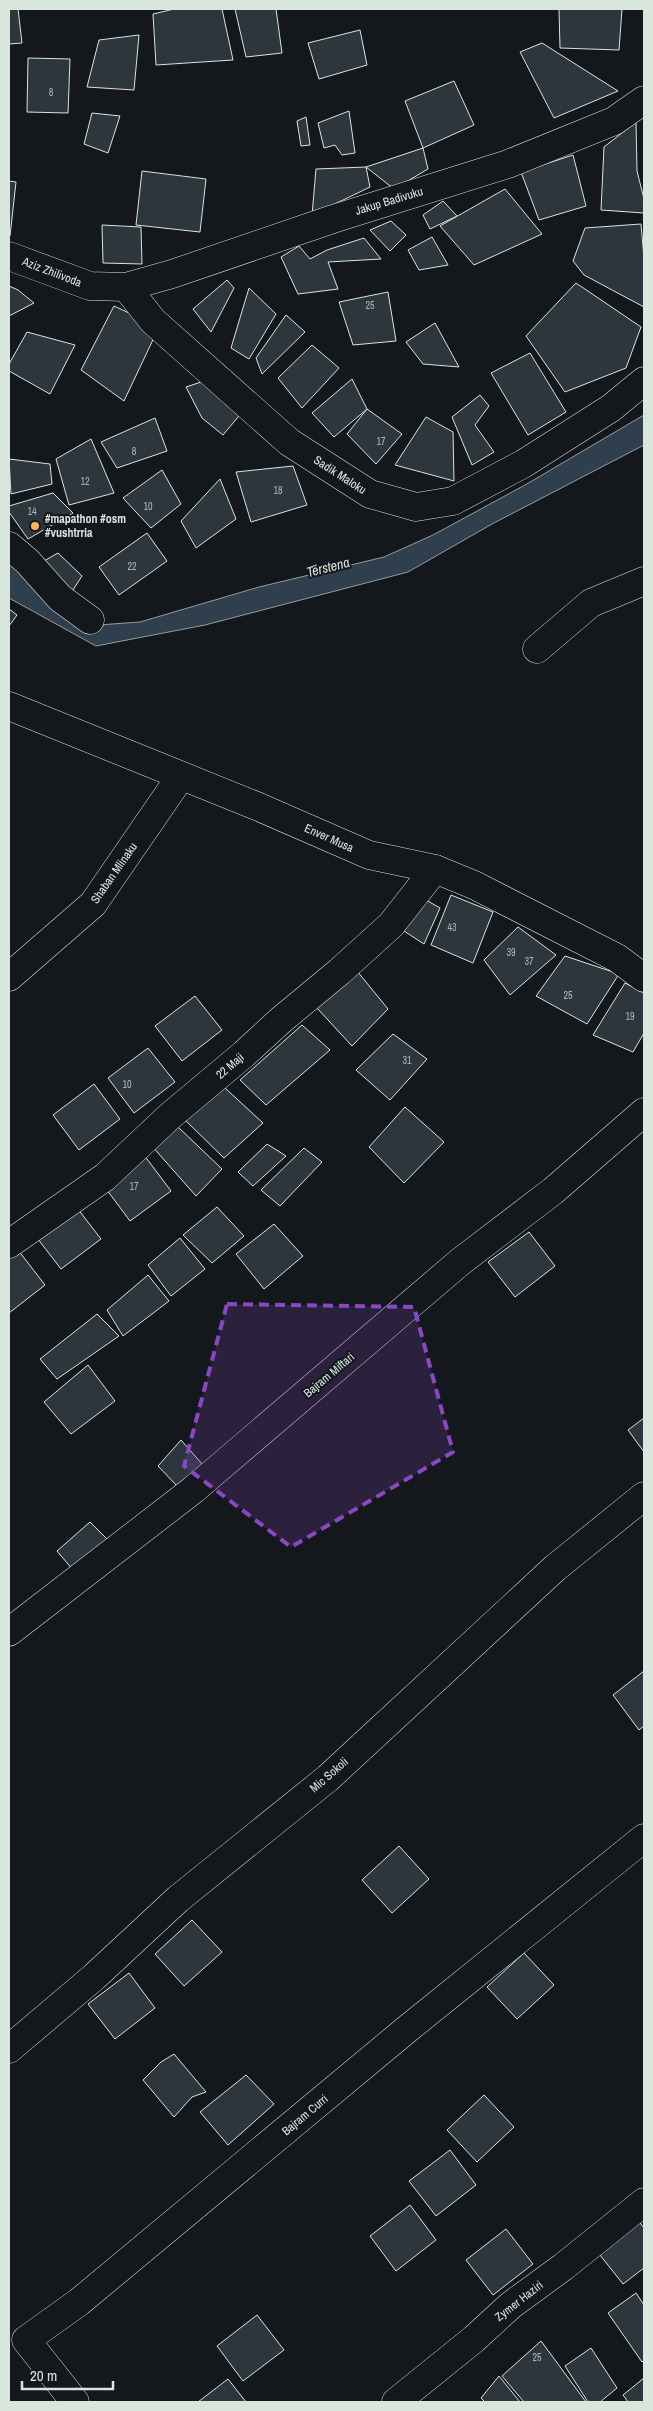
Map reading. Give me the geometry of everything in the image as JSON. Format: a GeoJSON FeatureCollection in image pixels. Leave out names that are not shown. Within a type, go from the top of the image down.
{"type":"FeatureCollection","features":[{"type":"Feature","properties":{"kind":"street","name":"Jakup Badivuku"},"geometry":{"type":"LineString","coordinates":[[126,287],[172,274],[333,219],[508,164],[614,121],[644,100]]}},
{"type":"Feature","properties":{"kind":"street","name":"Aziz Zhilivoda"},"geometry":{"type":"LineString","coordinates":[[9,256],[90,286],[126,287]]}},
{"type":"Feature","properties":{"kind":"street","name":"Sadik Maloku"},"geometry":{"type":"LineString","coordinates":[[126,287],[153,321],[289,442],[370,494],[416,507],[453,501],[523,464],[612,408],[644,381]]}},
{"type":"Feature","properties":{"kind":"street"},"geometry":{"type":"LineString","coordinates":[[9,546],[27,561],[60,598],[90,620]]}},
{"type":"Feature","properties":{"kind":"street"},"geometry":{"type":"LineString","coordinates":[[537,649],[591,603],[644,581]]}},
{"type":"Feature","properties":{"kind":"street","name":"Enver Musa"},"geometry":{"type":"LineString","coordinates":[[9,706],[369,855],[435,869],[512,902],[546,922],[617,958],[644,978]]}},
{"type":"Feature","properties":{"kind":"street","name":"Shaban Mlinaku"},"geometry":{"type":"LineString","coordinates":[[9,977],[93,904],[182,776]]}},
{"type":"Feature","properties":{"kind":"street","name":"22 Maji"},"geometry":{"type":"LineString","coordinates":[[9,1244],[105,1177],[170,1116],[339,972],[391,925],[435,869]]}},
{"type":"Feature","properties":{"kind":"street","name":"Bajram Miftari"},"geometry":{"type":"LineString","coordinates":[[9,1632],[194,1490],[460,1262],[553,1191],[644,1112]]}},
{"type":"Feature","properties":{"kind":"street","name":"Mic Sokoli"},"geometry":{"type":"LineString","coordinates":[[9,2050],[94,1977],[178,1899],[328,1778],[555,1568],[644,1496]]}},
{"type":"Feature","properties":{"kind":"street","name":"Bajram Curri"},"geometry":{"type":"LineString","coordinates":[[75,2402],[26,2340],[79,2302],[406,2030],[644,1838]]}},
{"type":"Feature","properties":{"kind":"street","name":"Zymer Haziri"},"geometry":{"type":"LineString","coordinates":[[396,2402],[474,2339],[512,2305],[644,2202]]}},
{"type":"Feature","properties":{"kind":"highlighted area"},"geometry":{"type":"Polygon","coordinates":[[[227,1304],[414,1307],[453,1452],[291,1547],[184,1466],[227,1304]]]}},
{"type":"Feature","properties":{"kind":"water"},"geometry":{"type":"Polygon","coordinates":[[[644,415],[644,445],[492,524],[408,572],[205,625],[96,646],[9,598],[9,559],[84,626],[140,622],[259,587],[384,557],[433,535],[525,485],[644,415]]]}},
{"type":"Feature","properties":{"kind":"building"},"geometry":{"type":"Polygon","coordinates":[[[9,9],[18,9],[22,43],[9,44],[9,9]]]}},
{"type":"Feature","properties":{"kind":"building"},"geometry":{"type":"Polygon","coordinates":[[[174,9],[222,9],[233,60],[156,65],[153,14],[174,9]]]}},
{"type":"Feature","properties":{"kind":"building"},"geometry":{"type":"Polygon","coordinates":[[[235,9],[276,9],[282,53],[246,57],[235,9]]]}},
{"type":"Feature","properties":{"kind":"building"},"geometry":{"type":"Polygon","coordinates":[[[559,9],[622,9],[619,50],[560,48],[559,9]]]}},
{"type":"Feature","properties":{"kind":"building"},"geometry":{"type":"Polygon","coordinates":[[[360,30],[367,65],[319,79],[308,43],[360,30]]]}},
{"type":"Feature","properties":{"kind":"building"},"geometry":{"type":"Polygon","coordinates":[[[139,35],[134,90],[87,87],[99,40],[139,35]]]}},
{"type":"Feature","properties":{"kind":"building"},"geometry":{"type":"Polygon","coordinates":[[[542,43],[618,91],[554,118],[520,52],[542,43]]]}},
{"type":"Feature","properties":{"kind":"building"},"geometry":{"type":"Polygon","coordinates":[[[28,58],[70,59],[68,113],[27,112],[28,58]]]}},
{"type":"Feature","properties":{"kind":"building"},"geometry":{"type":"Polygon","coordinates":[[[454,81],[474,125],[423,148],[405,101],[454,81]]]}},
{"type":"Feature","properties":{"kind":"building"},"geometry":{"type":"Polygon","coordinates":[[[349,111],[355,153],[342,155],[335,145],[324,148],[318,123],[349,111]]]}},
{"type":"Feature","properties":{"kind":"building"},"geometry":{"type":"Polygon","coordinates":[[[92,113],[120,116],[108,153],[84,144],[92,113]]]}},
{"type":"Feature","properties":{"kind":"building"},"geometry":{"type":"Polygon","coordinates":[[[306,117],[310,145],[301,146],[297,121],[306,117]]]}},
{"type":"Feature","properties":{"kind":"building"},"geometry":{"type":"Polygon","coordinates":[[[636,122],[637,171],[644,199],[644,213],[601,210],[604,147],[636,122]]]}},
{"type":"Feature","properties":{"kind":"building"},"geometry":{"type":"Polygon","coordinates":[[[423,148],[428,169],[394,189],[366,167],[423,148]]]}},
{"type":"Feature","properties":{"kind":"building"},"geometry":{"type":"Polygon","coordinates":[[[573,155],[586,206],[539,220],[521,172],[573,155]]]}},
{"type":"Feature","properties":{"kind":"building"},"geometry":{"type":"Polygon","coordinates":[[[366,167],[370,187],[312,215],[316,169],[366,167]]]}},
{"type":"Feature","properties":{"kind":"building"},"geometry":{"type":"Polygon","coordinates":[[[142,171],[206,179],[200,232],[136,225],[142,171]]]}},
{"type":"Feature","properties":{"kind":"building"},"geometry":{"type":"Polygon","coordinates":[[[9,181],[16,182],[10,236],[9,236],[9,181]]]}},
{"type":"Feature","properties":{"kind":"building"},"geometry":{"type":"Polygon","coordinates":[[[505,189],[542,234],[474,265],[440,226],[505,189]]]}},
{"type":"Feature","properties":{"kind":"building"},"geometry":{"type":"Polygon","coordinates":[[[443,201],[457,216],[430,229],[423,215],[443,201]]]}},
{"type":"Feature","properties":{"kind":"building"},"geometry":{"type":"Polygon","coordinates":[[[391,221],[406,235],[390,251],[370,230],[391,221]]]}},
{"type":"Feature","properties":{"kind":"building"},"geometry":{"type":"Polygon","coordinates":[[[641,224],[644,258],[644,307],[584,275],[573,261],[585,228],[641,224]]]}},
{"type":"Feature","properties":{"kind":"building"},"geometry":{"type":"Polygon","coordinates":[[[102,225],[141,227],[142,264],[103,263],[102,225]]]}},
{"type":"Feature","properties":{"kind":"building"},"geometry":{"type":"Polygon","coordinates":[[[432,237],[448,265],[419,270],[408,250],[432,237]]]}},
{"type":"Feature","properties":{"kind":"building"},"geometry":{"type":"Polygon","coordinates":[[[364,238],[381,259],[328,262],[338,289],[298,294],[281,257],[299,246],[310,259],[327,250],[364,238]]]}},
{"type":"Feature","properties":{"kind":"building"},"geometry":{"type":"Polygon","coordinates":[[[227,280],[234,288],[211,332],[193,309],[227,280]]]}},
{"type":"Feature","properties":{"kind":"building"},"geometry":{"type":"Polygon","coordinates":[[[576,283],[641,327],[626,368],[565,392],[526,336],[576,283]]]}},
{"type":"Feature","properties":{"kind":"building"},"geometry":{"type":"Polygon","coordinates":[[[9,286],[18,290],[34,303],[9,316],[9,286]]]}},
{"type":"Feature","properties":{"kind":"building"},"geometry":{"type":"Polygon","coordinates":[[[249,288],[276,314],[249,359],[231,348],[249,288]]]}},
{"type":"Feature","properties":{"kind":"building"},"geometry":{"type":"Polygon","coordinates":[[[388,292],[396,341],[353,345],[339,302],[388,292]]]}},
{"type":"Feature","properties":{"kind":"building"},"geometry":{"type":"Polygon","coordinates":[[[114,306],[159,327],[124,401],[81,370],[114,306]]]}},
{"type":"Feature","properties":{"kind":"building"},"geometry":{"type":"Polygon","coordinates":[[[286,315],[305,332],[262,374],[256,358],[286,315]]]}},
{"type":"Feature","properties":{"kind":"building"},"geometry":{"type":"Polygon","coordinates":[[[435,323],[459,367],[423,364],[406,342],[435,323]]]}},
{"type":"Feature","properties":{"kind":"building"},"geometry":{"type":"Polygon","coordinates":[[[27,332],[75,345],[50,394],[9,371],[9,364],[27,332]]]}},
{"type":"Feature","properties":{"kind":"building"},"geometry":{"type":"Polygon","coordinates":[[[312,345],[339,368],[302,408],[278,378],[312,345]]]}},
{"type":"Feature","properties":{"kind":"building"},"geometry":{"type":"Polygon","coordinates":[[[530,353],[566,412],[528,435],[491,373],[530,353]]]}},
{"type":"Feature","properties":{"kind":"building"},"geometry":{"type":"Polygon","coordinates":[[[352,379],[367,409],[334,437],[312,413],[352,379]]]}},
{"type":"Feature","properties":{"kind":"building"},"geometry":{"type":"Polygon","coordinates":[[[201,382],[221,396],[239,416],[223,435],[202,418],[186,387],[201,382]]]}},
{"type":"Feature","properties":{"kind":"building"},"geometry":{"type":"Polygon","coordinates":[[[480,395],[489,406],[475,425],[494,452],[472,465],[452,417],[480,395]]]}},
{"type":"Feature","properties":{"kind":"building"},"geometry":{"type":"Polygon","coordinates":[[[367,409],[402,434],[376,464],[347,434],[367,409]]]}},
{"type":"Feature","properties":{"kind":"building"},"geometry":{"type":"Polygon","coordinates":[[[426,417],[453,432],[454,481],[395,465],[426,417]]]}},
{"type":"Feature","properties":{"kind":"building"},"geometry":{"type":"Polygon","coordinates":[[[155,418],[167,451],[117,468],[101,442],[155,418]]]}},
{"type":"Feature","properties":{"kind":"building"},"geometry":{"type":"Polygon","coordinates":[[[91,439],[114,493],[69,505],[56,459],[91,439]]]}},
{"type":"Feature","properties":{"kind":"building"},"geometry":{"type":"Polygon","coordinates":[[[9,459],[50,464],[52,484],[11,494],[9,459]]]}},
{"type":"Feature","properties":{"kind":"building"},"geometry":{"type":"Polygon","coordinates":[[[293,466],[307,505],[251,522],[236,472],[293,466]]]}},
{"type":"Feature","properties":{"kind":"building"},"geometry":{"type":"Polygon","coordinates":[[[162,470],[181,504],[151,528],[123,498],[162,470]]]}},
{"type":"Feature","properties":{"kind":"building"},"geometry":{"type":"Polygon","coordinates":[[[220,479],[236,519],[196,548],[181,521],[220,479]]]}},
{"type":"Feature","properties":{"kind":"building","name":"#mapathon #osm #vushtrria"},"geometry":{"type":"Polygon","coordinates":[[[53,493],[73,513],[28,539],[9,512],[9,506],[53,493]]]}},
{"type":"Feature","properties":{"kind":"building"},"geometry":{"type":"Polygon","coordinates":[[[147,533],[167,561],[119,595],[99,567],[147,533]]]}},
{"type":"Feature","properties":{"kind":"building"},"geometry":{"type":"Polygon","coordinates":[[[58,553],[82,576],[69,596],[37,565],[58,553]]]}},
{"type":"Feature","properties":{"kind":"building"},"geometry":{"type":"Polygon","coordinates":[[[9,609],[17,615],[9,626],[9,609]]]}},
{"type":"Feature","properties":{"kind":"building"},"geometry":{"type":"Polygon","coordinates":[[[451,895],[493,912],[473,963],[431,945],[451,895]]]}},
{"type":"Feature","properties":{"kind":"building"},"geometry":{"type":"Polygon","coordinates":[[[426,900],[440,908],[424,944],[404,931],[426,900]]]}},
{"type":"Feature","properties":{"kind":"building"},"geometry":{"type":"Polygon","coordinates":[[[518,927],[556,955],[510,995],[484,960],[518,927]]]}},
{"type":"Feature","properties":{"kind":"building"},"geometry":{"type":"Polygon","coordinates":[[[565,956],[619,974],[587,1024],[536,996],[565,956]]]}},
{"type":"Feature","properties":{"kind":"building"},"geometry":{"type":"Polygon","coordinates":[[[357,971],[388,1009],[352,1046],[317,1008],[357,971]]]}},
{"type":"Feature","properties":{"kind":"building"},"geometry":{"type":"Polygon","coordinates":[[[625,983],[644,993],[644,1033],[633,1052],[593,1035],[625,983]]]}},
{"type":"Feature","properties":{"kind":"building"},"geometry":{"type":"Polygon","coordinates":[[[195,996],[222,1030],[182,1061],[155,1026],[195,996]]]}},
{"type":"Feature","properties":{"kind":"building"},"geometry":{"type":"Polygon","coordinates":[[[302,1025],[330,1050],[266,1105],[240,1080],[302,1025]]]}},
{"type":"Feature","properties":{"kind":"building"},"geometry":{"type":"Polygon","coordinates":[[[393,1034],[427,1059],[390,1100],[356,1070],[393,1034]]]}},
{"type":"Feature","properties":{"kind":"building"},"geometry":{"type":"Polygon","coordinates":[[[148,1048],[175,1082],[134,1113],[108,1078],[148,1048]]]}},
{"type":"Feature","properties":{"kind":"building"},"geometry":{"type":"Polygon","coordinates":[[[94,1084],[120,1119],[79,1150],[53,1115],[94,1084]]]}},
{"type":"Feature","properties":{"kind":"building"},"geometry":{"type":"Polygon","coordinates":[[[225,1088],[263,1123],[224,1158],[185,1120],[225,1088]]]}},
{"type":"Feature","properties":{"kind":"building"},"geometry":{"type":"Polygon","coordinates":[[[405,1107],[444,1142],[404,1183],[369,1147],[405,1107]]]}},
{"type":"Feature","properties":{"kind":"building"},"geometry":{"type":"Polygon","coordinates":[[[177,1126],[222,1169],[196,1196],[151,1145],[177,1126]]]}},
{"type":"Feature","properties":{"kind":"building"},"geometry":{"type":"Polygon","coordinates":[[[267,1144],[286,1156],[253,1186],[238,1172],[267,1144]]]}},
{"type":"Feature","properties":{"kind":"building"},"geometry":{"type":"Polygon","coordinates":[[[304,1148],[322,1162],[280,1206],[261,1190],[304,1148]]]}},
{"type":"Feature","properties":{"kind":"building"},"geometry":{"type":"Polygon","coordinates":[[[144,1155],[171,1191],[130,1221],[104,1186],[144,1155]]]}},
{"type":"Feature","properties":{"kind":"building"},"geometry":{"type":"Polygon","coordinates":[[[74,1204],[101,1239],[61,1269],[34,1234],[74,1204]]]}},
{"type":"Feature","properties":{"kind":"building"},"geometry":{"type":"Polygon","coordinates":[[[217,1207],[244,1236],[212,1263],[183,1235],[217,1207]]]}},
{"type":"Feature","properties":{"kind":"building"},"geometry":{"type":"Polygon","coordinates":[[[274,1224],[303,1256],[264,1289],[236,1254],[274,1224]]]}},
{"type":"Feature","properties":{"kind":"building"},"geometry":{"type":"Polygon","coordinates":[[[529,1232],[555,1266],[515,1297],[488,1262],[529,1232]]]}},
{"type":"Feature","properties":{"kind":"building"},"geometry":{"type":"Polygon","coordinates":[[[180,1238],[205,1269],[171,1296],[148,1265],[180,1238]]]}},
{"type":"Feature","properties":{"kind":"building"},"geometry":{"type":"Polygon","coordinates":[[[18,1250],[45,1285],[9,1313],[9,1258],[18,1250]]]}},
{"type":"Feature","properties":{"kind":"building"},"geometry":{"type":"Polygon","coordinates":[[[148,1275],[169,1301],[123,1336],[107,1310],[148,1275]]]}},
{"type":"Feature","properties":{"kind":"building"},"geometry":{"type":"Polygon","coordinates":[[[97,1314],[119,1336],[57,1379],[40,1359],[97,1314]]]}},
{"type":"Feature","properties":{"kind":"building"},"geometry":{"type":"Polygon","coordinates":[[[88,1365],[115,1401],[71,1434],[44,1402],[88,1365]]]}},
{"type":"Feature","properties":{"kind":"building"},"geometry":{"type":"Polygon","coordinates":[[[644,1418],[644,1452],[628,1430],[644,1418]]]}},
{"type":"Feature","properties":{"kind":"building"},"geometry":{"type":"Polygon","coordinates":[[[181,1440],[203,1465],[179,1488],[158,1466],[181,1440]]]}},
{"type":"Feature","properties":{"kind":"building"},"geometry":{"type":"Polygon","coordinates":[[[90,1522],[108,1540],[73,1570],[57,1551],[90,1522]]]}},
{"type":"Feature","properties":{"kind":"building"},"geometry":{"type":"Polygon","coordinates":[[[644,1671],[644,1726],[639,1730],[613,1695],[644,1671]]]}},
{"type":"Feature","properties":{"kind":"building"},"geometry":{"type":"Polygon","coordinates":[[[399,1846],[429,1879],[392,1913],[362,1880],[399,1846]]]}},
{"type":"Feature","properties":{"kind":"building"},"geometry":{"type":"Polygon","coordinates":[[[192,1920],[222,1952],[184,1986],[155,1954],[192,1920]]]}},
{"type":"Feature","properties":{"kind":"building"},"geometry":{"type":"Polygon","coordinates":[[[524,1953],[554,1985],[517,2019],[487,1987],[524,1953]]]}},
{"type":"Feature","properties":{"kind":"building"},"geometry":{"type":"Polygon","coordinates":[[[129,1973],[155,2008],[115,2039],[88,2004],[129,1973]]]}},
{"type":"Feature","properties":{"kind":"building"},"geometry":{"type":"Polygon","coordinates":[[[174,2054],[206,2092],[192,2097],[174,2117],[143,2080],[161,2062],[174,2054]]]}},
{"type":"Feature","properties":{"kind":"building"},"geometry":{"type":"Polygon","coordinates":[[[246,2075],[274,2104],[228,2145],[200,2112],[246,2075]]]}},
{"type":"Feature","properties":{"kind":"building"},"geometry":{"type":"Polygon","coordinates":[[[484,2095],[514,2127],[477,2162],[447,2130],[484,2095]]]}},
{"type":"Feature","properties":{"kind":"building"},"geometry":{"type":"Polygon","coordinates":[[[450,2150],[476,2185],[436,2216],[409,2181],[450,2150]]]}},
{"type":"Feature","properties":{"kind":"building"},"geometry":{"type":"Polygon","coordinates":[[[410,2205],[436,2240],[396,2271],[370,2236],[410,2205]]]}},
{"type":"Feature","properties":{"kind":"building"},"geometry":{"type":"Polygon","coordinates":[[[637,2219],[644,2228],[644,2268],[623,2284],[596,2250],[637,2219]]]}},
{"type":"Feature","properties":{"kind":"building"},"geometry":{"type":"Polygon","coordinates":[[[506,2229],[533,2264],[493,2295],[466,2260],[506,2229]]]}},
{"type":"Feature","properties":{"kind":"building"},"geometry":{"type":"Polygon","coordinates":[[[636,2293],[644,2305],[644,2360],[642,2362],[608,2313],[636,2293]]]}},
{"type":"Feature","properties":{"kind":"building"},"geometry":{"type":"Polygon","coordinates":[[[257,2315],[284,2350],[243,2381],[217,2346],[257,2315]]]}},
{"type":"Feature","properties":{"kind":"building"},"geometry":{"type":"Polygon","coordinates":[[[541,2341],[586,2402],[524,2402],[502,2376],[541,2341]]]}},
{"type":"Feature","properties":{"kind":"building"},"geometry":{"type":"Polygon","coordinates":[[[591,2348],[617,2388],[600,2402],[588,2402],[565,2366],[591,2348]]]}},
{"type":"Feature","properties":{"kind":"building"},"geometry":{"type":"Polygon","coordinates":[[[499,2376],[520,2402],[485,2402],[481,2398],[499,2376]]]}},
{"type":"Feature","properties":{"kind":"building"},"geometry":{"type":"Polygon","coordinates":[[[644,2378],[644,2402],[628,2402],[623,2395],[644,2378]]]}},
{"type":"Feature","properties":{"kind":"building"},"geometry":{"type":"Polygon","coordinates":[[[228,2379],[246,2402],[198,2402],[228,2379]]]}},
{"type":"Feature","properties":{"kind":"place","name":"#mapathon #osm #vushtrria"},"geometry":{"type":"Point","coordinates":[35,526]}},
{"type":"Feature","properties":{"kind":"water label","name":"Tërstena"},"geometry":{"type":"Point","coordinates":[328,567]}}]}
